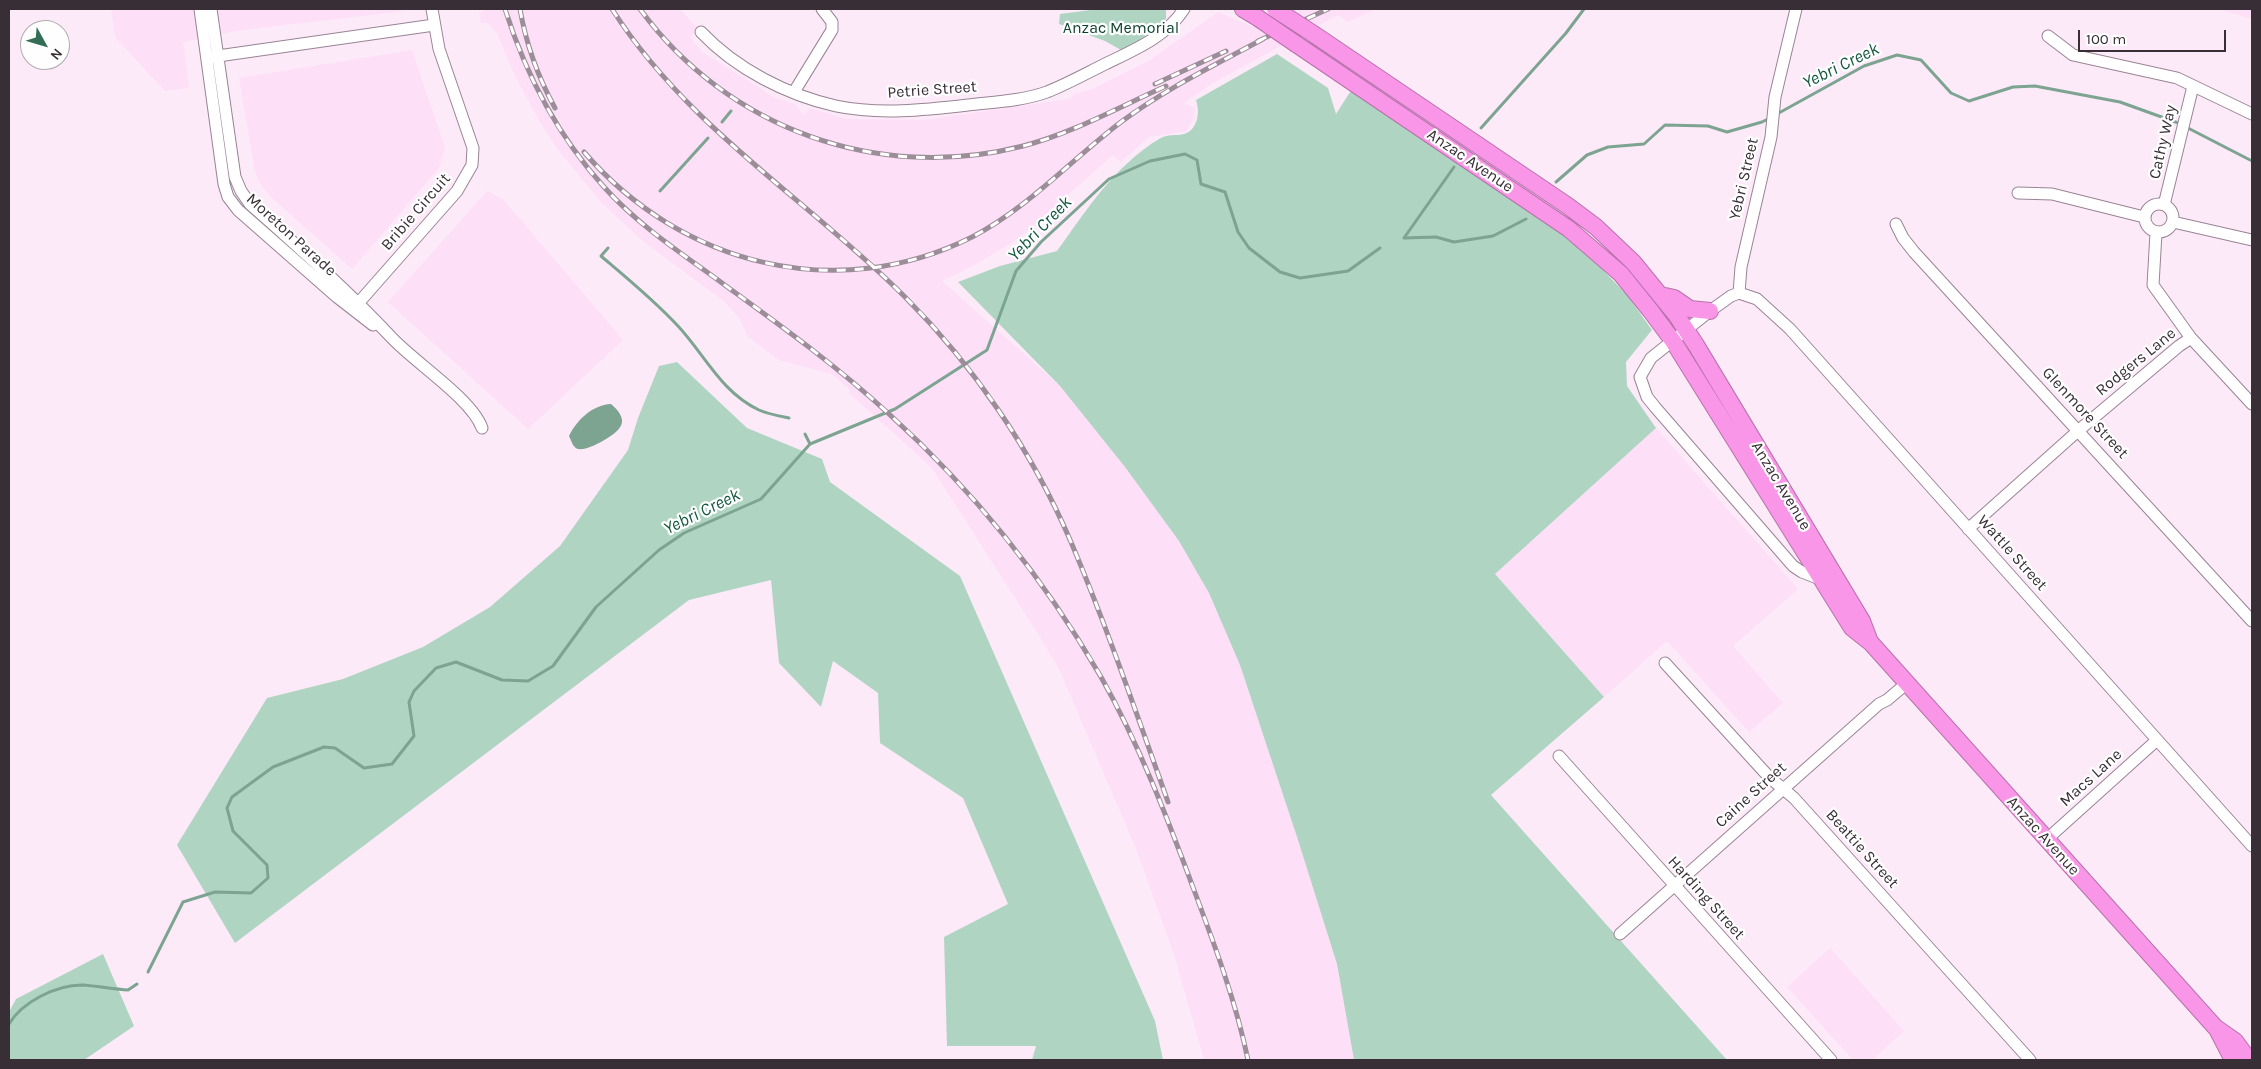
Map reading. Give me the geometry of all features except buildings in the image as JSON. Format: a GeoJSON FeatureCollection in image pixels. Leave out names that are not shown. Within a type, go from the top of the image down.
{"type":"FeatureCollection","features":[{"type":"Feature","properties":{"kind":"highway","name":"Anzac Avenue"},"geometry":{"type":"LineString","coordinates":[[1243,9],[1570,229],[1620,274],[1650,310],[1672,341],[1852,628],[1871,643],[2046,840],[2216,1027],[2234,1040],[2249,1060]]}},
{"type":"Feature","properties":{"kind":"highway","name":"Anzac Avenue"},"geometry":{"type":"LineString","coordinates":[[1275,9],[1568,206],[1618,246],[1663,296],[1686,330],[1862,621],[1871,643]]}},
{"type":"Feature","properties":{"kind":"highway"},"geometry":{"type":"LineString","coordinates":[[1663,296],[1674,298],[1690,309],[1710,311]]}},
{"type":"Feature","properties":{"kind":"highway","name":"Anzac Avenue"},"geometry":{"type":"LineString","coordinates":[[2216,1027],[2233,1060]]}},
{"type":"Feature","properties":{"kind":"street","name":"Moreton Parade"},"geometry":{"type":"LineString","coordinates":[[200,9],[212,57],[235,177],[241,191],[250,204],[355,305],[466,405],[480,421],[482,428]]}},
{"type":"Feature","properties":{"kind":"street","name":"Moreton Parade"},"geometry":{"type":"LineString","coordinates":[[211,9],[212,57]]}},
{"type":"Feature","properties":{"kind":"street","name":"Bribie Circuit"},"geometry":{"type":"LineString","coordinates":[[355,305],[458,191],[472,165],[473,148],[470,134],[439,50],[432,9]]}},
{"type":"Feature","properties":{"kind":"street"},"geometry":{"type":"LineString","coordinates":[[794,92],[832,30],[832,22],[822,9]]}},
{"type":"Feature","properties":{"kind":"street","name":"Petrie Street"},"geometry":{"type":"LineString","coordinates":[[1167,27],[1176,9]]}},
{"type":"Feature","properties":{"kind":"street","name":"Petrie Street"},"geometry":{"type":"LineString","coordinates":[[702,32],[731,57],[759,76],[794,92],[836,106],[882,110],[941,108],[1022,98],[1045,92],[1149,42],[1177,19],[1184,9]]}},
{"type":"Feature","properties":{"kind":"street","name":"Yebri Street"},"geometry":{"type":"LineString","coordinates":[[1739,293],[1741,267],[1770,137],[1775,97],[1796,9]]}},
{"type":"Feature","properties":{"kind":"street"},"geometry":{"type":"LineString","coordinates":[[212,57],[434,25]]}},
{"type":"Feature","properties":{"kind":"street"},"geometry":{"type":"LineString","coordinates":[[2048,36],[2073,55],[2176,78],[2252,114]]}},
{"type":"Feature","properties":{"kind":"street","name":"Cathy Way"},"geometry":{"type":"LineString","coordinates":[[2164,205],[2193,86]]}},
{"type":"Feature","properties":{"kind":"street"},"geometry":{"type":"LineString","coordinates":[[2018,194],[2052,194],[2144,217]]}},
{"type":"Feature","properties":{"kind":"street"},"geometry":{"type":"LineString","coordinates":[[2164,205],[2171,210],[2173,222],[2168,230],[2156,233],[2148,229],[2144,217],[2152,206],[2164,205]]}},
{"type":"Feature","properties":{"kind":"street"},"geometry":{"type":"LineString","coordinates":[[2173,222],[2252,240]]}},
{"type":"Feature","properties":{"kind":"street","name":"Glenmore Street"},"geometry":{"type":"LineString","coordinates":[[1896,224],[1914,252],[2252,621]]}},
{"type":"Feature","properties":{"kind":"street","name":"Rodgers Lane"},"geometry":{"type":"LineString","coordinates":[[1968,529],[2079,430],[2191,338],[2153,285],[2156,233]]}},
{"type":"Feature","properties":{"kind":"street"},"geometry":{"type":"LineString","coordinates":[[1739,293],[1731,296],[1710,311],[1651,358],[1640,377],[1642,386],[1655,407],[1748,508],[1793,566],[1802,572],[1820,579]]}},
{"type":"Feature","properties":{"kind":"street","name":"Wattle Street"},"geometry":{"type":"LineString","coordinates":[[1739,293],[1757,299],[1790,329],[2252,846]]}},
{"type":"Feature","properties":{"kind":"street"},"geometry":{"type":"LineString","coordinates":[[2191,338],[2252,404]]}},
{"type":"Feature","properties":{"kind":"street","name":"Beattie Street"},"geometry":{"type":"LineString","coordinates":[[1665,662],[1769,777],[1794,798],[2030,1060]]}},
{"type":"Feature","properties":{"kind":"street","name":"Caine Street"},"geometry":{"type":"LineString","coordinates":[[1620,934],[1879,704],[1887,700],[1906,684]]}},
{"type":"Feature","properties":{"kind":"street","name":"Macs Lane"},"geometry":{"type":"LineString","coordinates":[[2046,840],[2157,740]]}},
{"type":"Feature","properties":{"kind":"street","name":"Harding Street"},"geometry":{"type":"LineString","coordinates":[[1559,756],[1830,1060]]}},
{"type":"Feature","properties":{"kind":"shaded area"},"geometry":{"type":"Polygon","coordinates":[[[111,9],[406,9],[404,11],[236,31],[183,42],[189,88],[165,91],[115,37],[111,9]]]}},
{"type":"Feature","properties":{"kind":"shaded area"},"geometry":{"type":"Polygon","coordinates":[[[486,9],[680,9],[699,30],[690,37],[701,51],[775,98],[795,104],[804,115],[810,108],[846,119],[924,120],[1069,99],[1074,94],[1090,90],[1150,60],[1218,12],[1253,27],[1290,9],[1376,9],[1348,22],[1338,15],[1211,84],[1184,103],[1195,108],[1193,120],[1186,131],[1149,137],[1121,162],[1113,155],[1019,238],[971,267],[942,281],[1060,386],[1125,467],[1179,541],[1209,593],[1240,665],[1337,964],[1354,1060],[1204,1060],[1174,955],[1137,851],[1059,669],[932,468],[849,393],[849,389],[832,374],[779,360],[748,337],[739,318],[725,302],[644,242],[602,203],[558,150],[540,122],[515,76],[497,33],[488,23],[481,23],[479,14],[486,9]]]}},
{"type":"Feature","properties":{"kind":"shaded area"},"geometry":{"type":"Polygon","coordinates":[[[2218,9],[2252,9],[2252,19],[2218,9]]]}},
{"type":"Feature","properties":{"kind":"shaded area"},"geometry":{"type":"Polygon","coordinates":[[[412,50],[445,147],[439,168],[352,269],[272,198],[261,185],[255,172],[239,78],[412,50]]]}},
{"type":"Feature","properties":{"kind":"shaded area"},"geometry":{"type":"Polygon","coordinates":[[[487,191],[503,199],[623,340],[528,429],[388,302],[487,191]]]}},
{"type":"Feature","properties":{"kind":"shaded area"},"geometry":{"type":"Polygon","coordinates":[[[611,404],[621,416],[621,426],[618,430],[608,438],[590,447],[578,449],[575,447],[569,436],[576,424],[591,410],[611,404]]]}},
{"type":"Feature","properties":{"kind":"shaded area"},"geometry":{"type":"Polygon","coordinates":[[[1656,428],[1798,589],[1733,646],[1783,703],[1749,732],[1667,641],[1604,697],[1495,574],[1656,428]]]}},
{"type":"Feature","properties":{"kind":"shaded area"},"geometry":{"type":"Polygon","coordinates":[[[1830,948],[1904,1031],[1872,1060],[1853,1060],[1787,987],[1830,948]]]}},
{"type":"Feature","properties":{"kind":"green space","name":"Anzac Memorial"},"geometry":{"type":"Polygon","coordinates":[[[1098,9],[1166,9],[1166,19],[1135,44],[1121,50],[1105,41],[1059,24],[1060,14],[1098,9]]]}},
{"type":"Feature","properties":{"kind":"green space"},"geometry":{"type":"Polygon","coordinates":[[[1277,54],[1328,88],[1336,114],[1352,89],[1582,248],[1627,295],[1652,330],[1626,362],[1627,386],[1656,428],[1495,574],[1604,697],[1491,795],[1727,1060],[1354,1060],[1337,964],[1240,665],[1209,593],[1179,541],[1125,467],[1060,386],[958,282],[1000,266],[1057,251],[1101,191],[1132,159],[1163,137],[1186,133],[1192,129],[1198,115],[1196,100],[1277,54]]]}},
{"type":"Feature","properties":{"kind":"green space"},"geometry":{"type":"Polygon","coordinates":[[[677,362],[747,428],[822,459],[830,482],[960,576],[1155,1021],[1163,1060],[1032,1060],[1036,1046],[947,1046],[944,937],[1008,904],[963,798],[880,743],[878,693],[833,661],[821,707],[779,663],[771,580],[689,600],[235,943],[177,845],[267,698],[343,679],[423,647],[490,607],[560,546],[628,450],[638,418],[659,366],[677,362]]]}},
{"type":"Feature","properties":{"kind":"green space"},"geometry":{"type":"Polygon","coordinates":[[[103,954],[134,1026],[84,1060],[9,1060],[9,1012],[16,999],[103,954]]]}},
{"type":"Feature","properties":{"kind":"waterway"},"geometry":{"type":"LineString","coordinates":[[1481,128],[1566,33],[1584,9]]}},
{"type":"Feature","properties":{"kind":"waterway","name":"Yebri Creek"},"geometry":{"type":"LineString","coordinates":[[1777,114],[1864,66],[1897,55],[1921,60],[1951,93],[1969,101],[2013,87],[2035,86],[2120,102],[2181,124]]}},
{"type":"Feature","properties":{"kind":"waterway"},"geometry":{"type":"LineString","coordinates":[[722,122],[731,111]]}},
{"type":"Feature","properties":{"kind":"waterway","name":"Yebri Creek"},"geometry":{"type":"LineString","coordinates":[[1556,182],[1587,155],[1608,147],[1644,144],[1665,125],[1708,126],[1727,132],[1770,118]]}},
{"type":"Feature","properties":{"kind":"waterway","name":"Yebri Creek"},"geometry":{"type":"LineString","coordinates":[[2186,127],[2252,161]]}},
{"type":"Feature","properties":{"kind":"waterway"},"geometry":{"type":"LineString","coordinates":[[660,191],[708,138]]}},
{"type":"Feature","properties":{"kind":"waterway","name":"Yebri Creek"},"geometry":{"type":"LineString","coordinates":[[148,972],[183,902],[215,892],[251,893],[268,878],[267,865],[233,831],[227,808],[232,797],[273,767],[324,747],[335,748],[364,768],[392,764],[414,736],[409,702],[414,691],[436,668],[456,662],[502,680],[528,681],[553,666],[596,607],[659,550],[684,533],[761,499],[810,444],[895,409],[987,350],[1016,271],[1041,242],[1109,179],[1150,161],[1185,154],[1197,160],[1201,184],[1225,192],[1238,232],[1249,248],[1280,272],[1300,278],[1348,271],[1380,248]]}},
{"type":"Feature","properties":{"kind":"waterway"},"geometry":{"type":"LineString","coordinates":[[1404,238],[1454,167]]}},
{"type":"Feature","properties":{"kind":"waterway","name":"Yebri Creek"},"geometry":{"type":"LineString","coordinates":[[1404,238],[1436,237],[1454,242],[1493,236],[1526,219]]}},
{"type":"Feature","properties":{"kind":"waterway"},"geometry":{"type":"LineString","coordinates":[[608,248],[601,256],[669,316],[688,337],[714,372],[734,393],[759,410],[789,418]]}},
{"type":"Feature","properties":{"kind":"waterway"},"geometry":{"type":"LineString","coordinates":[[805,434],[810,444]]}},
{"type":"Feature","properties":{"kind":"waterway","name":"Yebri Creek"},"geometry":{"type":"LineString","coordinates":[[9,1024],[31,1002],[61,988],[82,985],[128,990],[137,984]]}},
{"type":"Feature","properties":{"kind":"railway"},"geometry":{"type":"LineString","coordinates":[[505,9],[533,81],[545,103],[572,147],[604,187],[645,226],[808,346],[889,414],[920,443],[978,505],[1005,537],[1056,606],[1115,702],[1152,781],[1217,953],[1231,995],[1248,1060]]}},
{"type":"Feature","properties":{"kind":"railway"},"geometry":{"type":"LineString","coordinates":[[520,9],[533,60],[555,108]]}},
{"type":"Feature","properties":{"kind":"railway"},"geometry":{"type":"LineString","coordinates":[[612,9],[642,52],[712,127],[829,227],[905,297],[955,352],[978,381],[1020,443],[1071,542],[1109,639],[1168,802]]}},
{"type":"Feature","properties":{"kind":"railway"},"geometry":{"type":"LineString","coordinates":[[640,9],[676,51],[717,86],[762,115],[810,136],[861,151],[914,157],[969,156],[1023,146],[1078,127],[1166,86]]}},
{"type":"Feature","properties":{"kind":"railway"},"geometry":{"type":"LineString","coordinates":[[1258,41],[1328,9]]}},
{"type":"Feature","properties":{"kind":"railway"},"geometry":{"type":"LineString","coordinates":[[584,152],[623,191],[667,223],[714,246],[764,262],[815,270],[868,268],[921,258],[972,237],[1031,198],[1121,122],[1138,110],[1190,78],[1263,39]]}},
{"type":"Feature","properties":{"kind":"railway"},"geometry":{"type":"LineString","coordinates":[[1155,84],[1226,51]]}}]}
